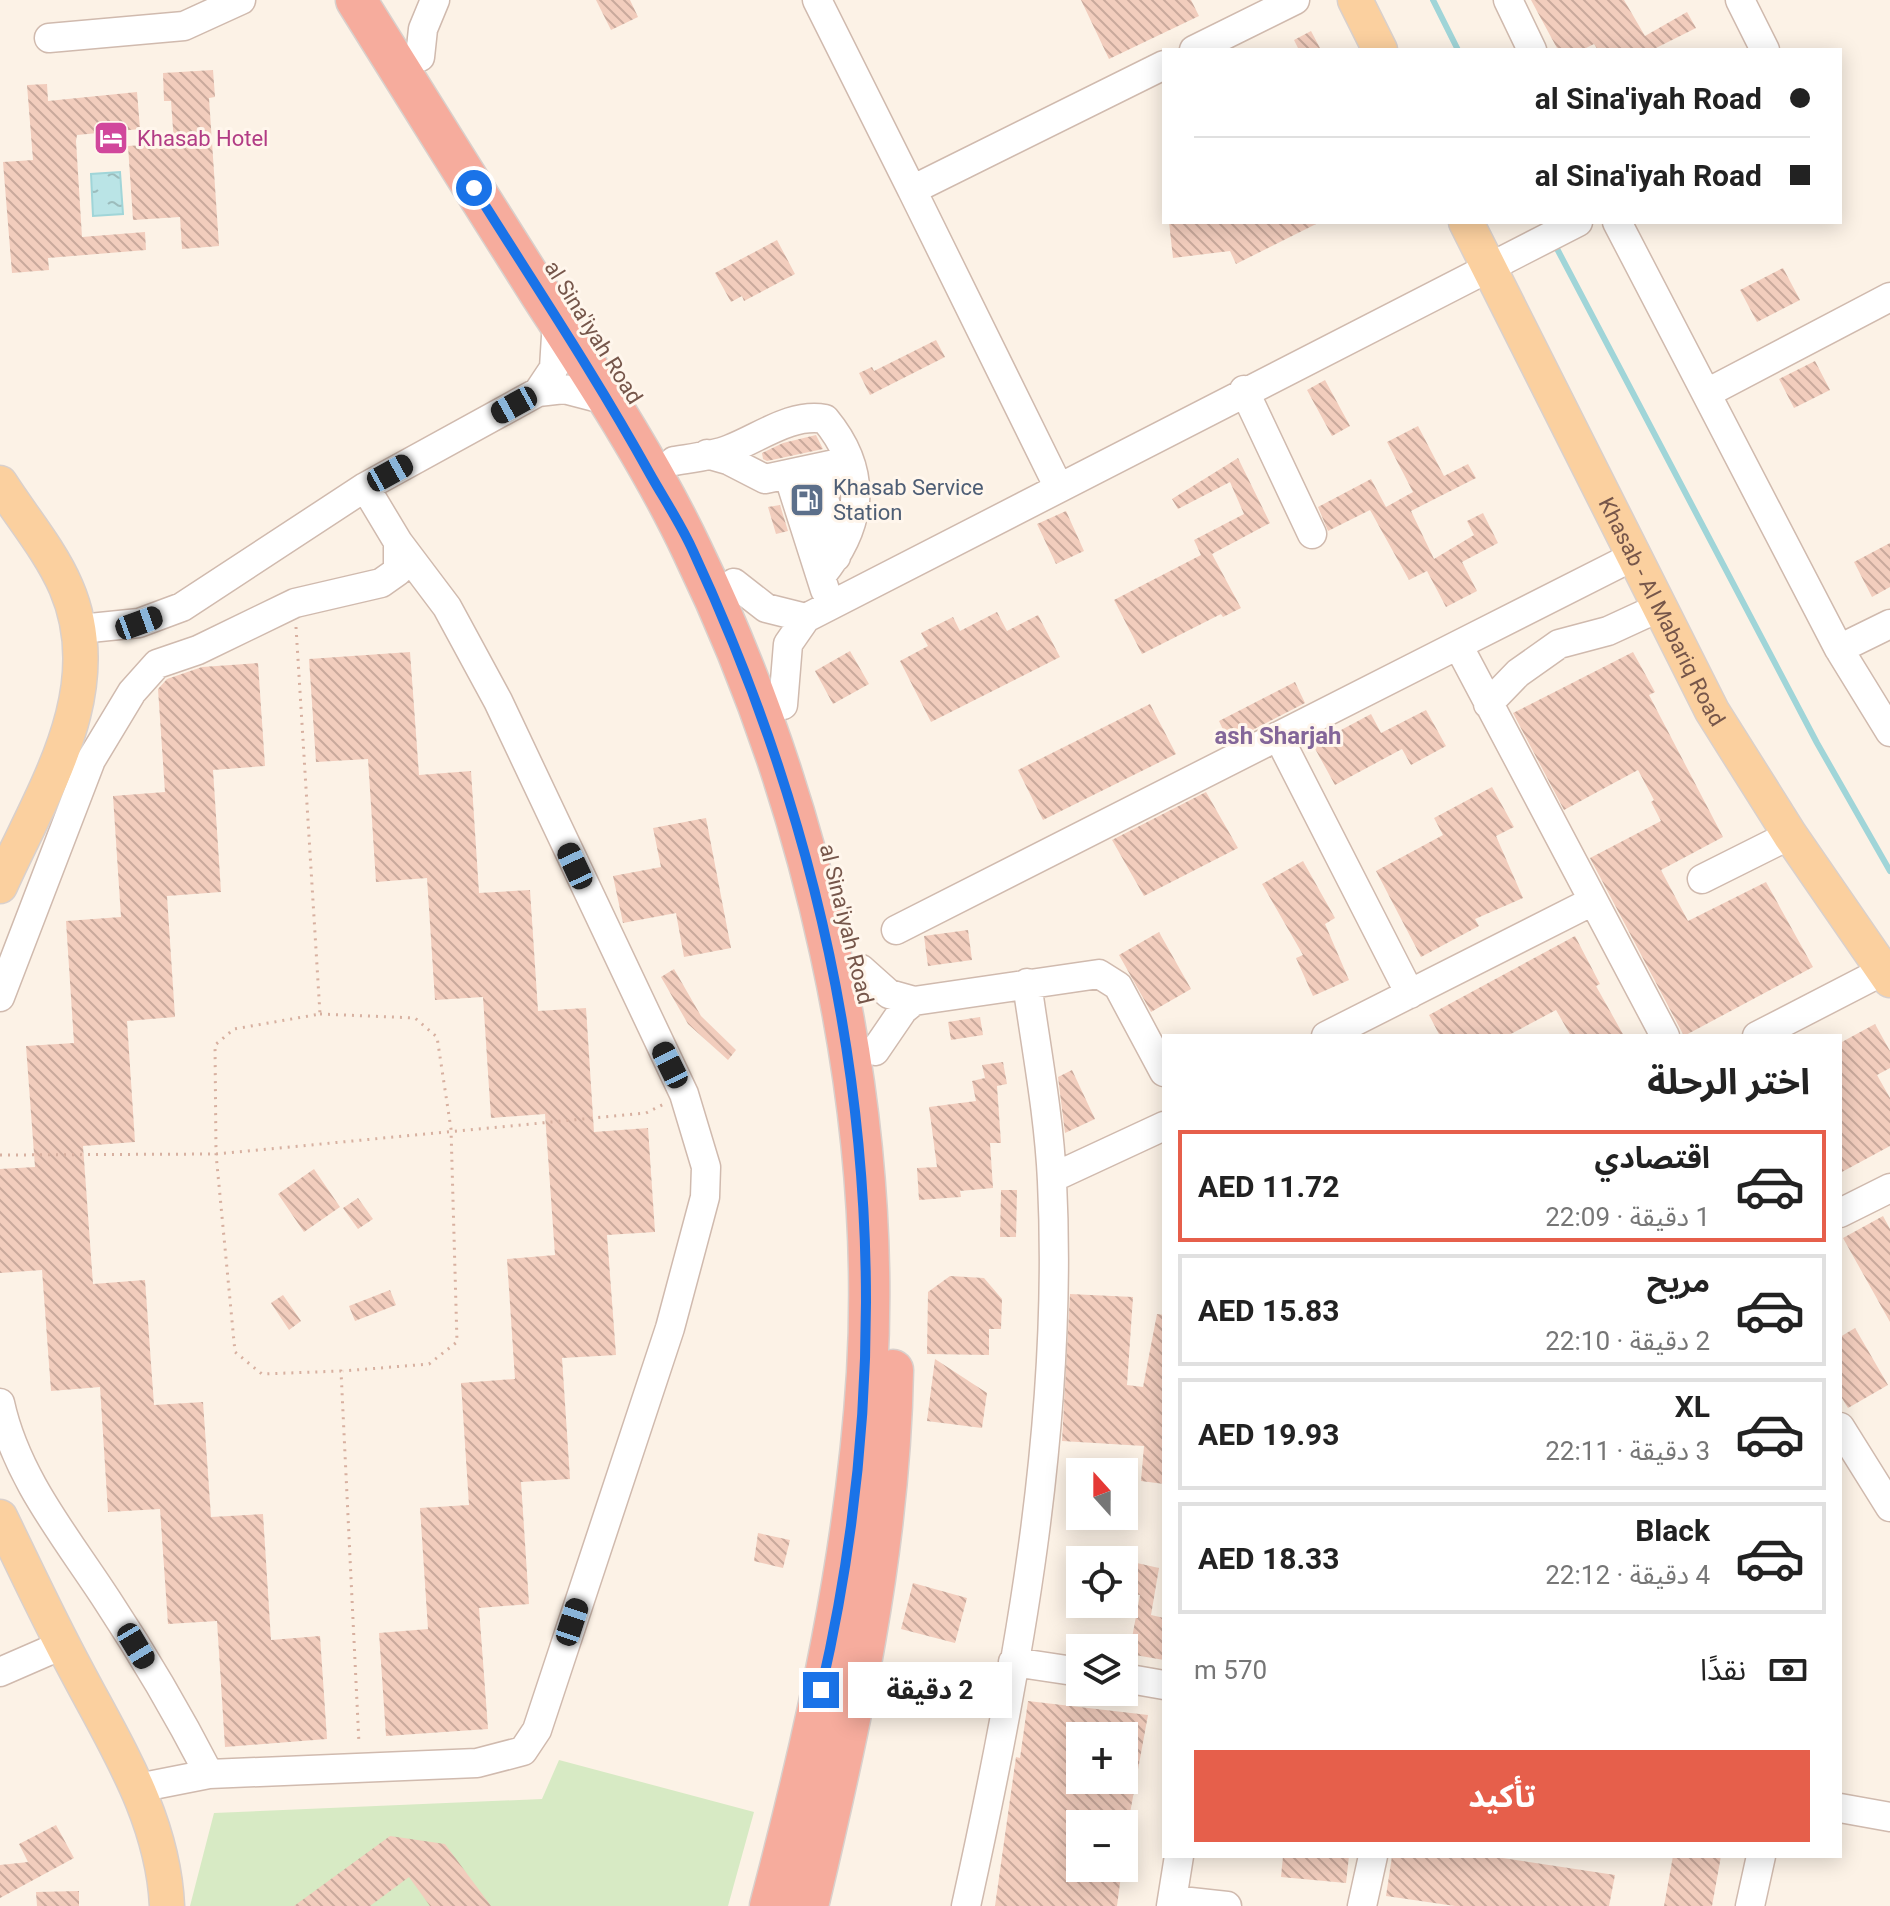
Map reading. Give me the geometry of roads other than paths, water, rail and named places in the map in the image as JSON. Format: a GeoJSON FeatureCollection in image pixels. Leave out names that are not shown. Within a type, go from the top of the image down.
{"type":"FeatureCollection","features":[{"type":"Feature","properties":{"kind":"highway","name":"al Sina'iyah Road"},"geometry":{"type":"LineString","coordinates":[[356,0],[610,401],[691,547],[764,724],[805,848],[839,996],[859,1133],[867,1267],[867,1373],[841,1604],[770,1906]]}},
{"type":"Feature","properties":{"kind":"highway","name":"al Sina'iyah Road"},"geometry":{"type":"LineString","coordinates":[[383,0],[691,458],[734,583],[783,705],[827,841],[861,969],[875,1051],[892,1265],[893,1375],[883,1515],[872,1610],[853,1712],[808,1906]]}},
{"type":"Feature","properties":{"kind":"main road"},"geometry":{"type":"LineString","coordinates":[[1355,0],[1379,48]]}},
{"type":"Feature","properties":{"kind":"main road","name":"Khasab - Al Mabariq Road"},"geometry":{"type":"LineString","coordinates":[[1468,224],[1500,264],[1658,608],[1712,711],[1790,835],[1886,976]]}},
{"type":"Feature","properties":{"kind":"main road"},"geometry":{"type":"LineString","coordinates":[[0,483],[65,585],[80,629],[82,684],[73,720],[0,886]]}},
{"type":"Feature","properties":{"kind":"main road"},"geometry":{"type":"LineString","coordinates":[[0,1517],[62,1645],[138,1788],[158,1836],[165,1868],[167,1906]]}},
{"type":"Feature","properties":{"kind":"street"},"geometry":{"type":"LineString","coordinates":[[49,38],[184,26],[241,0]]}},
{"type":"Feature","properties":{"kind":"street"},"geometry":{"type":"LineString","coordinates":[[420,57],[423,29],[435,0]]}},
{"type":"Feature","properties":{"kind":"street"},"geometry":{"type":"LineString","coordinates":[[817,0],[1058,486]]}},
{"type":"Feature","properties":{"kind":"street"},"geometry":{"type":"LineString","coordinates":[[1198,48],[1295,0]]}},
{"type":"Feature","properties":{"kind":"street"},"geometry":{"type":"LineString","coordinates":[[1508,0],[1531,48]]}},
{"type":"Feature","properties":{"kind":"street"},"geometry":{"type":"LineString","coordinates":[[1740,0],[1764,48]]}},
{"type":"Feature","properties":{"kind":"street"},"geometry":{"type":"LineString","coordinates":[[912,190],[1162,66]]}},
{"type":"Feature","properties":{"kind":"street"},"geometry":{"type":"LineString","coordinates":[[783,705],[788,644],[818,612],[1244,390],[1574,224]]}},
{"type":"Feature","properties":{"kind":"street"},"geometry":{"type":"LineString","coordinates":[[1618,224],[1839,649],[1890,732]]}},
{"type":"Feature","properties":{"kind":"street"},"geometry":{"type":"LineString","coordinates":[[1707,393],[1890,297]]}},
{"type":"Feature","properties":{"kind":"street"},"geometry":{"type":"LineString","coordinates":[[538,392],[554,368],[557,320]]}},
{"type":"Feature","properties":{"kind":"street"},"geometry":{"type":"LineString","coordinates":[[80,629],[139,623],[182,607],[365,487],[538,392],[564,389],[610,401]]}},
{"type":"Feature","properties":{"kind":"street"},"geometry":{"type":"LineString","coordinates":[[1244,390],[1312,534]]}},
{"type":"Feature","properties":{"kind":"street"},"geometry":{"type":"LineString","coordinates":[[691,458],[729,450],[782,425],[813,417],[825,419],[841,437],[855,492],[851,532],[829,567]]}},
{"type":"Feature","properties":{"kind":"street"},"geometry":{"type":"LineString","coordinates":[[691,458],[728,460],[765,479],[849,461]]}},
{"type":"Feature","properties":{"kind":"street"},"geometry":{"type":"LineString","coordinates":[[816,468],[835,539],[818,612]]}},
{"type":"Feature","properties":{"kind":"street"},"geometry":{"type":"LineString","coordinates":[[788,474],[829,567]]}},
{"type":"Feature","properties":{"kind":"street"},"geometry":{"type":"LineString","coordinates":[[138,1788],[209,1774],[504,1759],[523,1751],[537,1730],[670,1328],[705,1197],[706,1167],[684,1094],[498,701],[447,607],[398,542],[365,487]]}},
{"type":"Feature","properties":{"kind":"street"},"geometry":{"type":"LineString","coordinates":[[0,997],[91,760],[132,692],[157,664],[198,650],[295,603],[381,583],[398,571],[398,542]]}},
{"type":"Feature","properties":{"kind":"street"},"geometry":{"type":"LineString","coordinates":[[896,930],[1634,556]]}},
{"type":"Feature","properties":{"kind":"street"},"geometry":{"type":"LineString","coordinates":[[734,583],[766,608],[818,612]]}},
{"type":"Feature","properties":{"kind":"street"},"geometry":{"type":"LineString","coordinates":[[1488,704],[1518,673],[1559,644],[1608,631],[1658,608]]}},
{"type":"Feature","properties":{"kind":"street"},"geometry":{"type":"LineString","coordinates":[[1839,649],[1890,624]]}},
{"type":"Feature","properties":{"kind":"street"},"geometry":{"type":"LineString","coordinates":[[1458,645],[1591,902],[1664,1034]]}},
{"type":"Feature","properties":{"kind":"street"},"geometry":{"type":"LineString","coordinates":[[1278,736],[1410,994]]}},
{"type":"Feature","properties":{"kind":"street"},"geometry":{"type":"LineString","coordinates":[[1702,879],[1790,835]]}},
{"type":"Feature","properties":{"kind":"street"},"geometry":{"type":"LineString","coordinates":[[1330,1034],[1591,902]]}},
{"type":"Feature","properties":{"kind":"street"},"geometry":{"type":"LineString","coordinates":[[861,969],[889,994],[914,1001],[1099,974],[1118,986],[1162,1068]]}},
{"type":"Feature","properties":{"kind":"street"},"geometry":{"type":"LineString","coordinates":[[1761,1034],[1886,976]]}},
{"type":"Feature","properties":{"kind":"street"},"geometry":{"type":"LineString","coordinates":[[966,1906],[1013,1662],[1049,1389],[1052,1178],[1027,983]]}},
{"type":"Feature","properties":{"kind":"street"},"geometry":{"type":"LineString","coordinates":[[875,1051],[903,1010],[914,1001]]}},
{"type":"Feature","properties":{"kind":"street"},"geometry":{"type":"LineString","coordinates":[[1052,1178],[1162,1127]]}},
{"type":"Feature","properties":{"kind":"street"},"geometry":{"type":"LineString","coordinates":[[1842,1212],[1890,1188]]}},
{"type":"Feature","properties":{"kind":"street"},"geometry":{"type":"LineString","coordinates":[[0,1403],[5,1429],[22,1470],[122,1623],[209,1774]]}},
{"type":"Feature","properties":{"kind":"street"},"geometry":{"type":"LineString","coordinates":[[1842,1432],[1890,1507]]}},
{"type":"Feature","properties":{"kind":"street"},"geometry":{"type":"LineString","coordinates":[[0,1672],[62,1645]]}},
{"type":"Feature","properties":{"kind":"street"},"geometry":{"type":"LineString","coordinates":[[1013,1662],[1066,1670]]}},
{"type":"Feature","properties":{"kind":"street"},"geometry":{"type":"LineString","coordinates":[[1138,1680],[1162,1685]]}},
{"type":"Feature","properties":{"kind":"street"},"geometry":{"type":"LineString","coordinates":[[1842,1808],[1890,1817]]}},
{"type":"Feature","properties":{"kind":"street"},"geometry":{"type":"LineString","coordinates":[[1179,1858],[1172,1903],[1227,1906]]}},
{"type":"Feature","properties":{"kind":"street"},"geometry":{"type":"LineString","coordinates":[[1362,1906],[1373,1858]]}},
{"type":"Feature","properties":{"kind":"street"},"geometry":{"type":"LineString","coordinates":[[1750,1906],[1761,1858]]}},
{"type":"Feature","properties":{"kind":"water"},"geometry":{"type":"Polygon","coordinates":[[[120,172],[123,214],[93,216],[91,174],[120,172]]]}},
{"type":"Feature","properties":{"kind":"waterway"},"geometry":{"type":"LineString","coordinates":[[1433,0],[1457,48]]}},
{"type":"Feature","properties":{"kind":"waterway"},"geometry":{"type":"LineString","coordinates":[[1554,243],[1817,743],[1890,871]]}},
{"type":"Feature","properties":{"kind":"place","name":"Khasab Hotel"},"geometry":{"type":"Point","coordinates":[111,138]}},
{"type":"Feature","properties":{"kind":"place","name":"Khasab Service Station"},"geometry":{"type":"Point","coordinates":[807,500]}},
{"type":"Feature","properties":{"kind":"district","name":"ash Sharjah"},"geometry":{"type":"Point","coordinates":[1278,736]}}]}
